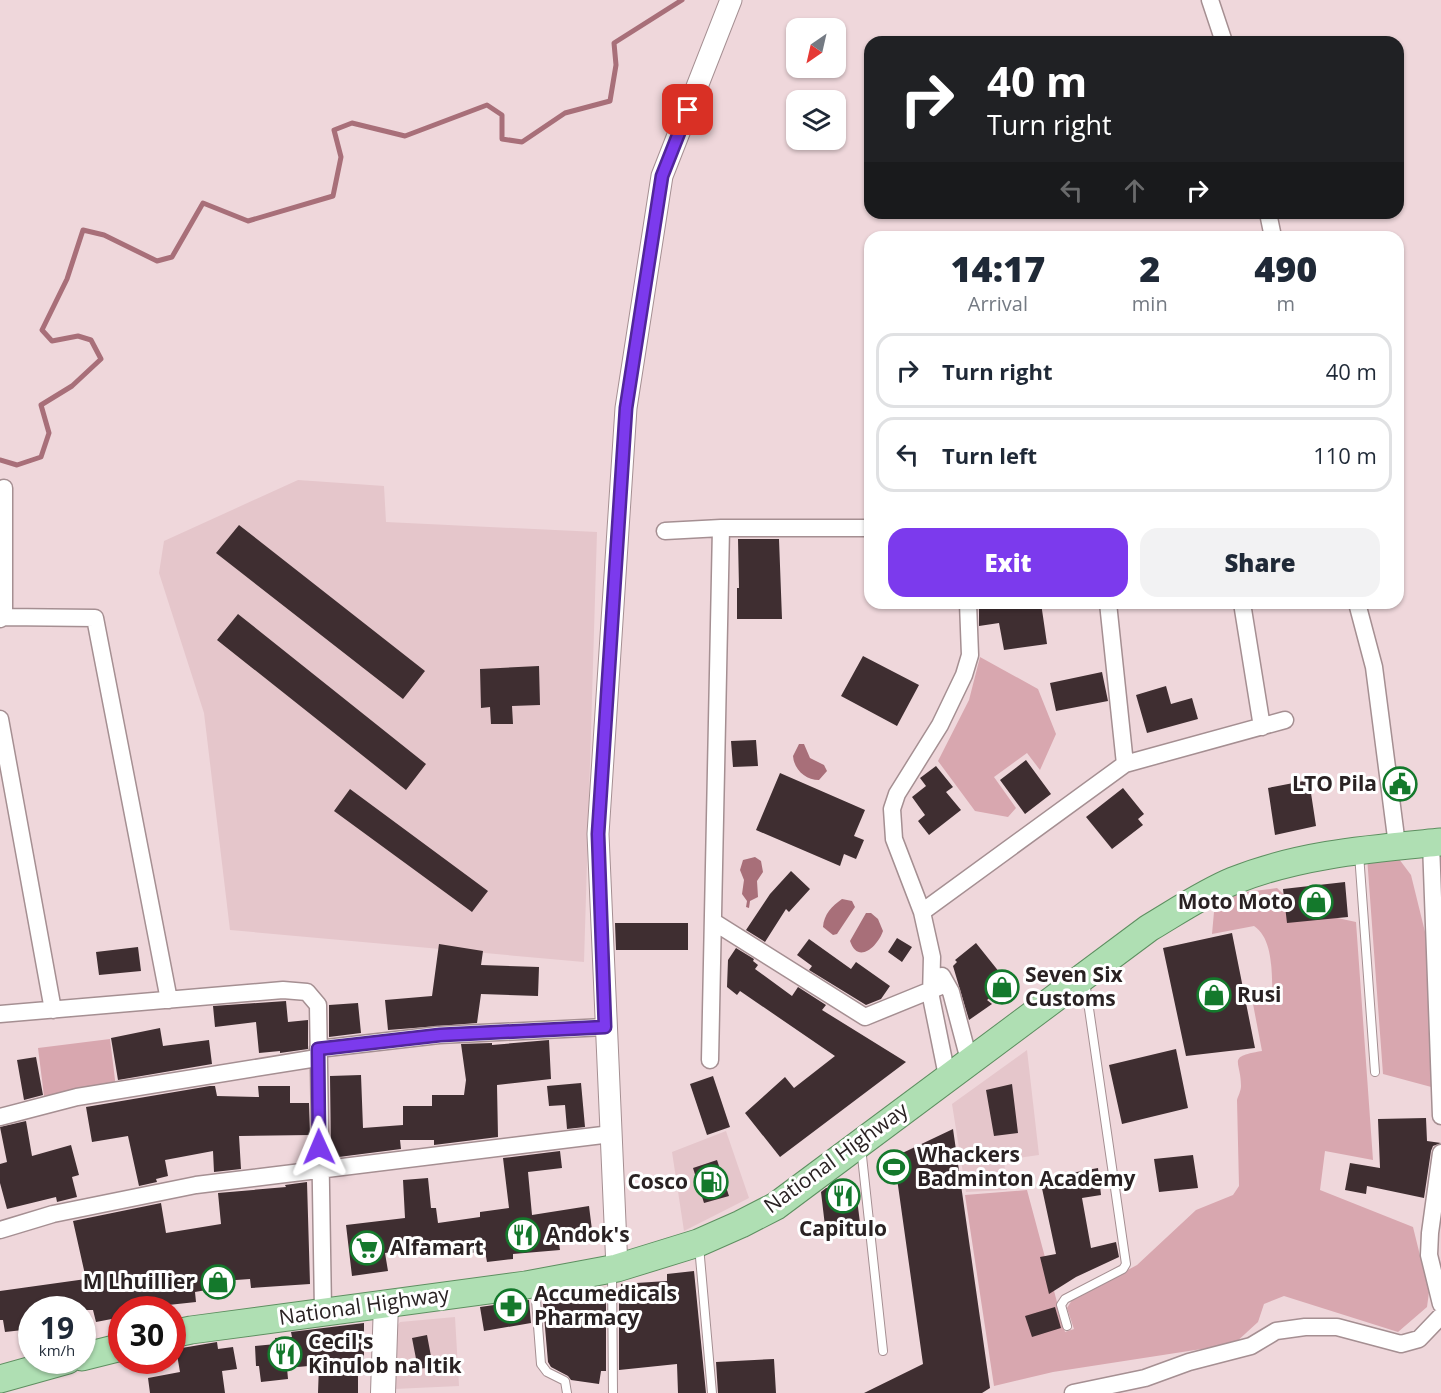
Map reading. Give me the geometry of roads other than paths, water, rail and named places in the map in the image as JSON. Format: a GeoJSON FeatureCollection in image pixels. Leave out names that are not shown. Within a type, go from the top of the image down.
{"type":"FeatureCollection","features":[{"type":"Feature","properties":{"kind":"main road","name":"National Highway"},"geometry":{"type":"LineString","coordinates":[[186,1331],[535,1283],[614,1268],[699,1243],[776,1206],[947,1076],[1149,928],[1232,881],[1276,866],[1359,849],[1436,843]]}},
{"type":"Feature","properties":{"kind":"main road"},"geometry":{"type":"LineString","coordinates":[[383,1393],[386,1303]]}},
{"type":"Feature","properties":{"kind":"main road"},"geometry":{"type":"LineString","coordinates":[[0,1379],[18,1374]]}},
{"type":"Feature","properties":{"kind":"street"},"geometry":{"type":"LineString","coordinates":[[614,1268],[611,1134],[598,834],[626,408],[662,176],[731,0]]}},
{"type":"Feature","properties":{"kind":"street"},"geometry":{"type":"LineString","coordinates":[[1209,0],[1222,36]]}},
{"type":"Feature","properties":{"kind":"street"},"geometry":{"type":"LineString","coordinates":[[4,488],[2,618],[95,618],[169,1000]]}},
{"type":"Feature","properties":{"kind":"street"},"geometry":{"type":"LineString","coordinates":[[710,1060],[721,528]]}},
{"type":"Feature","properties":{"kind":"street"},"geometry":{"type":"LineString","coordinates":[[664,531],[721,528],[864,528]]}},
{"type":"Feature","properties":{"kind":"street"},"geometry":{"type":"LineString","coordinates":[[947,1076],[939,986],[922,912],[894,840],[892,809],[897,794],[949,709],[964,675],[970,655],[968,609]]}},
{"type":"Feature","properties":{"kind":"street"},"geometry":{"type":"LineString","coordinates":[[1109,609],[1125,764]]}},
{"type":"Feature","properties":{"kind":"street"},"geometry":{"type":"LineString","coordinates":[[1243,609],[1262,727]]}},
{"type":"Feature","properties":{"kind":"street"},"geometry":{"type":"LineString","coordinates":[[1359,609],[1374,667],[1397,845]]}},
{"type":"Feature","properties":{"kind":"street"},"geometry":{"type":"LineString","coordinates":[[0,719],[53,1010]]}},
{"type":"Feature","properties":{"kind":"street"},"geometry":{"type":"LineString","coordinates":[[922,912],[1125,764],[1285,720]]}},
{"type":"Feature","properties":{"kind":"street"},"geometry":{"type":"LineString","coordinates":[[1436,843],[1441,1116]]}},
{"type":"Feature","properties":{"kind":"street"},"geometry":{"type":"LineString","coordinates":[[714,922],[865,1017],[939,986]]}},
{"type":"Feature","properties":{"kind":"street"},"geometry":{"type":"LineString","coordinates":[[939,986],[969,1060]]}},
{"type":"Feature","properties":{"kind":"street"},"geometry":{"type":"LineString","coordinates":[[0,1014],[283,990],[307,992],[318,1005],[323,1311]]}},
{"type":"Feature","properties":{"kind":"street"},"geometry":{"type":"LineString","coordinates":[[0,1117],[77,1097],[317,1053],[440,1035],[605,1027]]}},
{"type":"Feature","properties":{"kind":"street"},"geometry":{"type":"LineString","coordinates":[[0,1230],[53,1214],[196,1185],[611,1134]]}},
{"type":"Feature","properties":{"kind":"street"},"geometry":{"type":"LineString","coordinates":[[1441,1153],[1430,1233],[1430,1255],[1441,1304]]}},
{"type":"Feature","properties":{"kind":"street"},"geometry":{"type":"LineString","coordinates":[[1073,1393],[1145,1378],[1189,1362],[1251,1346],[1276,1331],[1305,1327],[1337,1327],[1401,1344],[1419,1339],[1441,1316]]}},
{"type":"Feature","properties":{"kind":"lane"},"geometry":{"type":"LineString","coordinates":[[1359,849],[1375,1072]]}},
{"type":"Feature","properties":{"kind":"lane"},"geometry":{"type":"LineString","coordinates":[[1067,1326],[1061,1305],[1065,1299],[1122,1269],[1126,1264],[1084,977]]}},
{"type":"Feature","properties":{"kind":"lane"},"geometry":{"type":"LineString","coordinates":[[860,1144],[883,1351]]}},
{"type":"Feature","properties":{"kind":"lane"},"geometry":{"type":"LineString","coordinates":[[699,1243],[712,1393]]}},
{"type":"Feature","properties":{"kind":"lane"},"geometry":{"type":"LineString","coordinates":[[613,1393],[614,1268]]}},
{"type":"Feature","properties":{"kind":"lane"},"geometry":{"type":"LineString","coordinates":[[535,1283],[541,1364],[547,1372],[566,1383],[567,1393]]}},
{"type":"Feature","properties":{"kind":"waterway"},"geometry":{"type":"LineString","coordinates":[[0,460],[17,465],[41,457],[49,433],[41,405],[72,386],[101,359],[91,340],[78,336],[52,341],[42,330],[67,279],[83,230],[104,235],[157,261],[172,257],[203,203],[248,221],[333,196],[341,157],[334,130],[352,123],[405,136],[487,105],[502,115],[502,139],[522,142],[565,113],[610,101],[616,65],[614,43],[682,0]]}},
{"type":"Feature","properties":{"kind":"place","name":"LTO Pila"},"geometry":{"type":"Point","coordinates":[1400,784]}},
{"type":"Feature","properties":{"kind":"place","name":"Moto Moto"},"geometry":{"type":"Point","coordinates":[1316,902]}},
{"type":"Feature","properties":{"kind":"place","name":"Seven Six Customs"},"geometry":{"type":"Point","coordinates":[1002,987]}},
{"type":"Feature","properties":{"kind":"place","name":"Rusi"},"geometry":{"type":"Point","coordinates":[1214,995]}},
{"type":"Feature","properties":{"kind":"place","name":"Whackers Badminton Academy"},"geometry":{"type":"Point","coordinates":[894,1167]}},
{"type":"Feature","properties":{"kind":"place","name":"Cosco"},"geometry":{"type":"Point","coordinates":[711,1182]}},
{"type":"Feature","properties":{"kind":"place","name":"Capitulo"},"geometry":{"type":"Point","coordinates":[843,1196]}},
{"type":"Feature","properties":{"kind":"place","name":"Andok's"},"geometry":{"type":"Point","coordinates":[523,1235]}},
{"type":"Feature","properties":{"kind":"place","name":"Alfamart"},"geometry":{"type":"Point","coordinates":[367,1248]}},
{"type":"Feature","properties":{"kind":"place","name":"M Lhuillier"},"geometry":{"type":"Point","coordinates":[218,1282]}},
{"type":"Feature","properties":{"kind":"place","name":"Accumedicals Pharmacy"},"geometry":{"type":"Point","coordinates":[511,1306]}},
{"type":"Feature","properties":{"kind":"place","name":"Cecil's Kinulob na Itik"},"geometry":{"type":"Point","coordinates":[285,1354]}}]}
